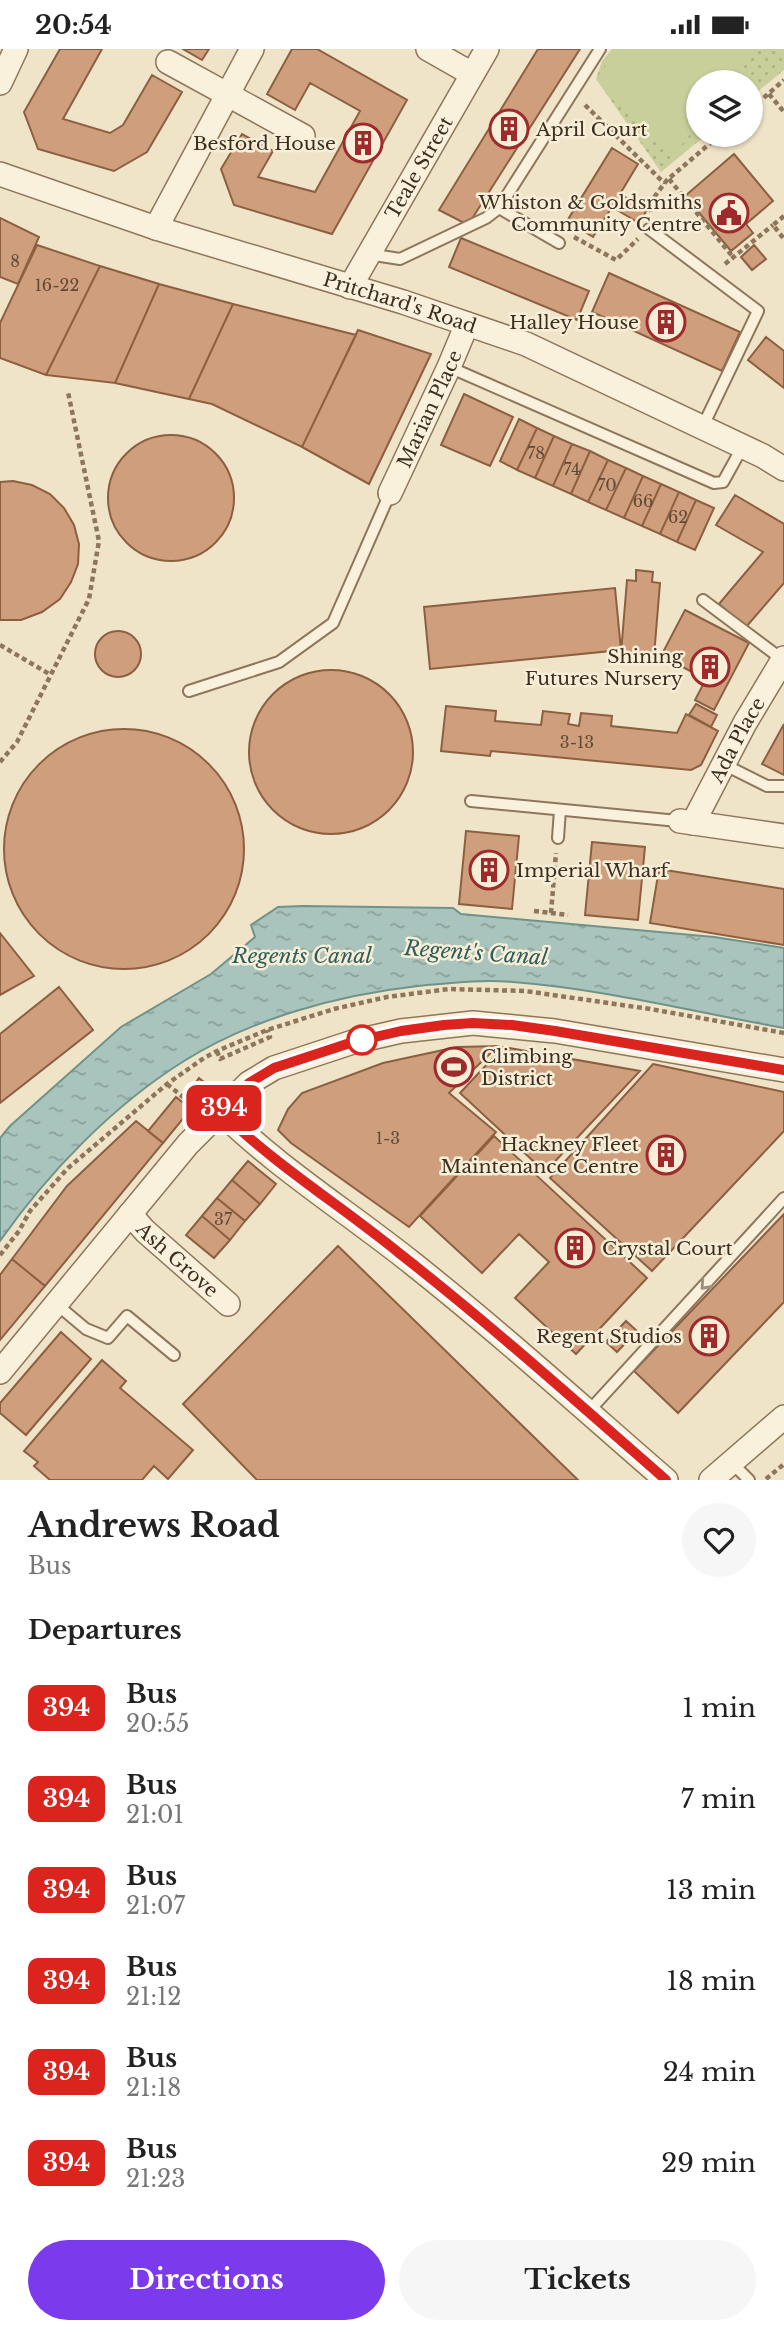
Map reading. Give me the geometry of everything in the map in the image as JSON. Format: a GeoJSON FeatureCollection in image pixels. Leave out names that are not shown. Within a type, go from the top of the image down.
{"type":"FeatureCollection","features":[{"type":"Feature","properties":{"kind":"street"},"geometry":{"type":"LineString","coordinates":[[0,83],[16,49]]}},
{"type":"Feature","properties":{"kind":"street"},"geometry":{"type":"LineString","coordinates":[[156,227],[252,49]]}},
{"type":"Feature","properties":{"kind":"street"},"geometry":{"type":"LineString","coordinates":[[428,49],[472,74]]}},
{"type":"Feature","properties":{"kind":"street","name":"Teale Street"},"geometry":{"type":"LineString","coordinates":[[350,287],[487,49]]}},
{"type":"Feature","properties":{"kind":"street"},"geometry":{"type":"LineString","coordinates":[[168,62],[303,137]]}},
{"type":"Feature","properties":{"kind":"street","name":"Pritchard's Road"},"geometry":{"type":"LineString","coordinates":[[0,174],[156,227],[403,302],[526,344],[743,446],[784,469]]}},
{"type":"Feature","properties":{"kind":"street","name":"Marian Place"},"geometry":{"type":"LineString","coordinates":[[390,493],[467,324]]}},
{"type":"Feature","properties":{"kind":"street","name":"Ada Place"},"geometry":{"type":"LineString","coordinates":[[685,822],[723,764],[783,659]]}},
{"type":"Feature","properties":{"kind":"street"},"geometry":{"type":"LineString","coordinates":[[685,822],[784,836]]}},
{"type":"Feature","properties":{"kind":"street"},"geometry":{"type":"LineString","coordinates":[[0,1372],[188,1144],[210,1111],[274,1068],[353,1042],[401,1031],[444,1025],[486,1024],[555,1031],[784,1070]]}},
{"type":"Feature","properties":{"kind":"street"},"geometry":{"type":"LineString","coordinates":[[210,1111],[238,1128],[471,1310],[667,1480]]}},
{"type":"Feature","properties":{"kind":"street","name":"Ash Grove"},"geometry":{"type":"LineString","coordinates":[[130,1213],[145,1231],[228,1304]]}},
{"type":"Feature","properties":{"kind":"street"},"geometry":{"type":"LineString","coordinates":[[711,1480],[784,1417]]}},
{"type":"Feature","properties":{"kind":"lane"},"geometry":{"type":"LineString","coordinates":[[368,254],[400,259],[486,218],[499,208],[600,49]]}},
{"type":"Feature","properties":{"kind":"lane"},"geometry":{"type":"LineString","coordinates":[[499,208],[559,243]]}},
{"type":"Feature","properties":{"kind":"lane"},"geometry":{"type":"LineString","coordinates":[[649,229],[758,311],[702,428]]}},
{"type":"Feature","properties":{"kind":"lane"},"geometry":{"type":"LineString","coordinates":[[449,367],[714,483],[723,482],[743,446]]}},
{"type":"Feature","properties":{"kind":"lane"},"geometry":{"type":"LineString","coordinates":[[189,691],[279,662],[332,623],[390,493]]}},
{"type":"Feature","properties":{"kind":"lane"},"geometry":{"type":"LineString","coordinates":[[703,600],[783,659]]}},
{"type":"Feature","properties":{"kind":"lane"},"geometry":{"type":"LineString","coordinates":[[723,764],[767,786],[784,786]]}},
{"type":"Feature","properties":{"kind":"lane"},"geometry":{"type":"LineString","coordinates":[[471,801],[685,822]]}},
{"type":"Feature","properties":{"kind":"lane"},"geometry":{"type":"LineString","coordinates":[[558,838],[560,810]]}},
{"type":"Feature","properties":{"kind":"lane"},"geometry":{"type":"LineString","coordinates":[[588,1412],[784,1198]]}},
{"type":"Feature","properties":{"kind":"lane"},"geometry":{"type":"LineString","coordinates":[[55,1303],[86,1329],[108,1338],[127,1316],[174,1355]]}},
{"type":"Feature","properties":{"kind":"lane"},"geometry":{"type":"LineString","coordinates":[[731,1462],[749,1480]]}},
{"type":"Feature","properties":{"kind":"path"},"geometry":{"type":"LineString","coordinates":[[763,98],[784,81]]}},
{"type":"Feature","properties":{"kind":"path"},"geometry":{"type":"LineString","coordinates":[[572,92],[666,181],[733,257]]}},
{"type":"Feature","properties":{"kind":"path"},"geometry":{"type":"LineString","coordinates":[[769,93],[784,112]]}},
{"type":"Feature","properties":{"kind":"path"},"geometry":{"type":"LineString","coordinates":[[559,243],[576,237],[617,260],[649,229],[653,221],[649,204],[666,181],[706,147]]}},
{"type":"Feature","properties":{"kind":"path"},"geometry":{"type":"LineString","coordinates":[[711,275],[784,216]]}},
{"type":"Feature","properties":{"kind":"path"},"geometry":{"type":"LineString","coordinates":[[773,225],[784,239]]}},
{"type":"Feature","properties":{"kind":"path"},"geometry":{"type":"LineString","coordinates":[[0,762],[17,742],[89,599],[99,541],[68,392]]}},
{"type":"Feature","properties":{"kind":"path"},"geometry":{"type":"LineString","coordinates":[[0,645],[51,675]]}},
{"type":"Feature","properties":{"kind":"path"},"geometry":{"type":"LineString","coordinates":[[551,913],[558,838]]}},
{"type":"Feature","properties":{"kind":"path"},"geometry":{"type":"LineString","coordinates":[[534,911],[568,915]]}},
{"type":"Feature","properties":{"kind":"path"},"geometry":{"type":"LineString","coordinates":[[217,1051],[220,1059],[262,1042],[270,1037],[267,1030]]}},
{"type":"Feature","properties":{"kind":"path"},"geometry":{"type":"LineString","coordinates":[[167,1084],[210,1111]]}},
{"type":"Feature","properties":{"kind":"path"},"geometry":{"type":"LineString","coordinates":[[765,1480],[784,1464]]}},
{"type":"Feature","properties":{"kind":"green space"},"geometry":{"type":"Polygon","coordinates":[[[612,49],[784,49],[784,70],[763,87],[763,70],[686,70],[686,147],[691,147],[661,172],[596,79],[602,61],[612,49]]]}},
{"type":"Feature","properties":{"kind":"green space"},"geometry":{"type":"Polygon","coordinates":[[[619,49],[757,49],[740,70],[686,70],[686,139],[673,156],[597,77],[619,49]]]}},
{"type":"Feature","properties":{"kind":"water","name":"Regents Canal"},"geometry":{"type":"Polygon","coordinates":[[[278,907],[453,908],[461,914],[714,937],[784,948],[784,1028],[615,995],[501,981],[418,986],[327,1002],[238,1032],[157,1079],[83,1142],[39,1191],[0,1241],[0,1138],[10,1126],[121,1027],[211,974],[255,937],[251,925],[278,907]]]}},
{"type":"Feature","properties":{"kind":"building"},"geometry":{"type":"Polygon","coordinates":[[[60,49],[102,49],[63,119],[110,133],[123,125],[152,75],[182,92],[147,152],[114,171],[38,149],[24,112],[60,49]]]}},
{"type":"Feature","properties":{"kind":"building"},"geometry":{"type":"Polygon","coordinates":[[[183,49],[209,49],[202,60],[183,49]]]}},
{"type":"Feature","properties":{"kind":"building","name":"Besford House"},"geometry":{"type":"Polygon","coordinates":[[[292,49],[317,49],[407,100],[332,234],[234,205],[221,169],[242,134],[273,151],[258,177],[315,192],[360,111],[310,83],[295,110],[267,94],[292,49]]]}},
{"type":"Feature","properties":{"kind":"building","name":"April Court"},"geometry":{"type":"Polygon","coordinates":[[[538,49],[580,49],[468,225],[439,210],[538,49]]]}},
{"type":"Feature","properties":{"kind":"building"},"geometry":{"type":"Polygon","coordinates":[[[612,148],[638,164],[620,194],[647,210],[639,223],[612,207],[593,237],[567,221],[612,148]]]}},
{"type":"Feature","properties":{"kind":"building","name":"Whiston & Goldsmiths Community Centre"},"geometry":{"type":"Polygon","coordinates":[[[734,154],[773,201],[746,224],[753,233],[731,251],[685,196],[734,154]]]}},
{"type":"Feature","properties":{"kind":"building"},"geometry":{"type":"Polygon","coordinates":[[[0,218],[39,237],[18,284],[0,277],[0,218]]]}},
{"type":"Feature","properties":{"kind":"building"},"geometry":{"type":"Polygon","coordinates":[[[461,238],[589,291],[577,320],[449,267],[461,238]]]}},
{"type":"Feature","properties":{"kind":"building"},"geometry":{"type":"Polygon","coordinates":[[[37,245],[100,266],[46,375],[0,358],[0,323],[37,245]]]}},
{"type":"Feature","properties":{"kind":"building"},"geometry":{"type":"Polygon","coordinates":[[[754,245],[766,259],[752,270],[741,257],[754,245]]]}},
{"type":"Feature","properties":{"kind":"building"},"geometry":{"type":"Polygon","coordinates":[[[100,266],[159,284],[115,383],[46,375],[100,266]]]}},
{"type":"Feature","properties":{"kind":"building","name":"Halley House"},"geometry":{"type":"Polygon","coordinates":[[[609,273],[740,332],[722,371],[592,312],[609,273]]]}},
{"type":"Feature","properties":{"kind":"building"},"geometry":{"type":"Polygon","coordinates":[[[159,284],[233,304],[189,399],[115,383],[159,284]]]}},
{"type":"Feature","properties":{"kind":"building"},"geometry":{"type":"Polygon","coordinates":[[[233,304],[356,335],[302,447],[212,404],[189,399],[233,304]]]}},
{"type":"Feature","properties":{"kind":"building"},"geometry":{"type":"Polygon","coordinates":[[[358,330],[431,354],[369,484],[302,447],[358,330]]]}},
{"type":"Feature","properties":{"kind":"building"},"geometry":{"type":"Polygon","coordinates":[[[766,337],[784,351],[784,388],[748,360],[766,337]]]}},
{"type":"Feature","properties":{"kind":"building"},"geometry":{"type":"Polygon","coordinates":[[[464,394],[513,417],[490,466],[441,445],[464,394]]]}},
{"type":"Feature","properties":{"kind":"building"},"geometry":{"type":"Polygon","coordinates":[[[519,419],[537,428],[517,470],[500,461],[519,419]]]}},
{"type":"Feature","properties":{"kind":"building"},"geometry":{"type":"Polygon","coordinates":[[[537,428],[554,436],[535,478],[517,470],[537,428]]]}},
{"type":"Feature","properties":{"kind":"building"},"geometry":{"type":"Polygon","coordinates":[[[171,435],[195,439],[216,453],[230,474],[234,498],[230,522],[216,543],[195,557],[171,561],[147,557],[126,543],[112,522],[108,498],[112,474],[126,453],[147,439],[171,435]]]}},
{"type":"Feature","properties":{"kind":"building"},"geometry":{"type":"Polygon","coordinates":[[[554,436],[572,444],[553,486],[535,478],[554,436]]]}},
{"type":"Feature","properties":{"kind":"building"},"geometry":{"type":"Polygon","coordinates":[[[572,444],[590,451],[571,494],[553,486],[572,444]]]}},
{"type":"Feature","properties":{"kind":"building"},"geometry":{"type":"Polygon","coordinates":[[[590,451],[608,460],[588,502],[571,494],[590,451]]]}},
{"type":"Feature","properties":{"kind":"building"},"geometry":{"type":"Polygon","coordinates":[[[608,460],[626,468],[606,510],[588,502],[608,460]]]}},
{"type":"Feature","properties":{"kind":"building"},"geometry":{"type":"Polygon","coordinates":[[[626,468],[643,476],[624,518],[606,510],[626,468]]]}},
{"type":"Feature","properties":{"kind":"building"},"geometry":{"type":"Polygon","coordinates":[[[643,476],[661,484],[642,526],[624,518],[643,476]]]}},
{"type":"Feature","properties":{"kind":"building"},"geometry":{"type":"Polygon","coordinates":[[[13,481],[32,485],[50,494],[64,508],[74,525],[79,544],[78,564],[60,599],[42,612],[21,620],[0,620],[0,482],[13,481]]]}},
{"type":"Feature","properties":{"kind":"building"},"geometry":{"type":"Polygon","coordinates":[[[661,484],[679,492],[660,534],[642,526],[661,484]]]}},
{"type":"Feature","properties":{"kind":"building"},"geometry":{"type":"Polygon","coordinates":[[[679,492],[696,500],[677,542],[660,534],[679,492]]]}},
{"type":"Feature","properties":{"kind":"building"},"geometry":{"type":"Polygon","coordinates":[[[735,495],[784,524],[784,583],[746,627],[719,604],[763,552],[716,525],[735,495]]]}},
{"type":"Feature","properties":{"kind":"building"},"geometry":{"type":"Polygon","coordinates":[[[696,500],[714,508],[695,550],[677,542],[696,500]]]}},
{"type":"Feature","properties":{"kind":"building"},"geometry":{"type":"Polygon","coordinates":[[[636,570],[653,572],[652,582],[660,583],[654,656],[621,653],[627,580],[636,581],[636,570]]]}},
{"type":"Feature","properties":{"kind":"building"},"geometry":{"type":"Polygon","coordinates":[[[615,588],[621,650],[430,669],[424,607],[615,588]]]}},
{"type":"Feature","properties":{"kind":"building","name":"Shining Futures Nursery"},"geometry":{"type":"Polygon","coordinates":[[[685,610],[749,643],[714,710],[695,700],[706,679],[661,656],[685,610]]]}},
{"type":"Feature","properties":{"kind":"building"},"geometry":{"type":"Polygon","coordinates":[[[118,631],[134,638],[141,654],[134,670],[118,677],[102,670],[95,654],[102,638],[118,631]]]}},
{"type":"Feature","properties":{"kind":"building"},"geometry":{"type":"Polygon","coordinates":[[[331,670],[363,676],[389,694],[407,720],[413,752],[407,784],[389,810],[363,828],[331,834],[299,828],[273,810],[255,784],[249,752],[255,720],[273,694],[299,676],[331,670]]]}},
{"type":"Feature","properties":{"kind":"building"},"geometry":{"type":"Polygon","coordinates":[[[696,704],[717,715],[711,727],[689,715],[696,704]]]}},
{"type":"Feature","properties":{"kind":"building"},"geometry":{"type":"Polygon","coordinates":[[[446,706],[496,711],[495,721],[541,725],[543,711],[570,714],[568,724],[579,726],[581,713],[612,716],[611,726],[677,733],[686,714],[718,731],[701,765],[691,770],[491,751],[490,756],[441,751],[446,706]]]}},
{"type":"Feature","properties":{"kind":"building"},"geometry":{"type":"Polygon","coordinates":[[[784,724],[784,775],[762,764],[784,724]]]}},
{"type":"Feature","properties":{"kind":"building"},"geometry":{"type":"Polygon","coordinates":[[[124,729],[147,731],[170,738],[191,749],[209,764],[224,782],[235,803],[242,826],[242,872],[235,895],[224,916],[209,934],[191,949],[170,960],[147,967],[124,969],[101,967],[78,960],[57,949],[39,934],[24,916],[13,895],[6,872],[4,849],[6,826],[13,803],[24,782],[39,764],[57,749],[78,738],[101,731],[124,729]]]}},
{"type":"Feature","properties":{"kind":"building","name":"Imperial Wharf"},"geometry":{"type":"Polygon","coordinates":[[[466,831],[519,836],[512,909],[459,904],[466,831]]]}},
{"type":"Feature","properties":{"kind":"building"},"geometry":{"type":"Polygon","coordinates":[[[592,842],[645,847],[638,920],[585,915],[592,842]]]}},
{"type":"Feature","properties":{"kind":"building"},"geometry":{"type":"Polygon","coordinates":[[[659,869],[784,889],[784,945],[650,923],[659,869]]]}},
{"type":"Feature","properties":{"kind":"building"},"geometry":{"type":"Polygon","coordinates":[[[0,933],[34,976],[0,995],[0,933]]]}},
{"type":"Feature","properties":{"kind":"building"},"geometry":{"type":"Polygon","coordinates":[[[59,987],[93,1030],[0,1103],[0,1034],[59,987]]]}},
{"type":"Feature","properties":{"kind":"building"},"geometry":{"type":"Polygon","coordinates":[[[498,1046],[449,1093],[496,1132],[409,1227],[291,1143],[278,1130],[288,1109],[302,1093],[383,1063],[457,1047],[498,1046]]]}},
{"type":"Feature","properties":{"kind":"building"},"geometry":{"type":"Polygon","coordinates":[[[503,1047],[640,1071],[545,1172],[460,1093],[503,1047]]]}},
{"type":"Feature","properties":{"kind":"building","name":"Hackney Fleet Maintenance Centre"},"geometry":{"type":"Polygon","coordinates":[[[653,1064],[784,1092],[784,1131],[652,1271],[550,1178],[653,1064]]]}},
{"type":"Feature","properties":{"kind":"building"},"geometry":{"type":"Polygon","coordinates":[[[199,1078],[210,1087],[202,1098],[191,1089],[199,1078]]]}},
{"type":"Feature","properties":{"kind":"building"},"geometry":{"type":"Polygon","coordinates":[[[176,1097],[191,1109],[163,1143],[148,1131],[176,1097]]]}},
{"type":"Feature","properties":{"kind":"building"},"geometry":{"type":"Polygon","coordinates":[[[136,1121],[163,1143],[45,1286],[12,1259],[67,1186],[136,1121]]]}},
{"type":"Feature","properties":{"kind":"building","name":"Crystal Court"},"geometry":{"type":"Polygon","coordinates":[[[494,1136],[647,1278],[576,1354],[515,1298],[549,1262],[519,1234],[482,1273],[420,1216],[494,1136]]]}},
{"type":"Feature","properties":{"kind":"building"},"geometry":{"type":"Polygon","coordinates":[[[248,1161],[276,1184],[260,1204],[232,1180],[248,1161]]]}},
{"type":"Feature","properties":{"kind":"building"},"geometry":{"type":"Polygon","coordinates":[[[232,1180],[260,1204],[245,1221],[217,1198],[232,1180]]]}},
{"type":"Feature","properties":{"kind":"building"},"geometry":{"type":"Polygon","coordinates":[[[217,1198],[245,1221],[230,1240],[202,1216],[217,1198]]]}},
{"type":"Feature","properties":{"kind":"building","name":"Regent Studios"},"geometry":{"type":"Polygon","coordinates":[[[784,1214],[784,1302],[678,1413],[634,1371],[784,1214]]]}},
{"type":"Feature","properties":{"kind":"building"},"geometry":{"type":"Polygon","coordinates":[[[202,1216],[230,1240],[214,1258],[186,1235],[202,1216]]]}},
{"type":"Feature","properties":{"kind":"building"},"geometry":{"type":"Polygon","coordinates":[[[338,1246],[578,1480],[257,1480],[183,1404],[338,1246]]]}},
{"type":"Feature","properties":{"kind":"building"},"geometry":{"type":"Polygon","coordinates":[[[12,1259],[45,1286],[0,1340],[0,1275],[12,1259]]]}},
{"type":"Feature","properties":{"kind":"building"},"geometry":{"type":"Polygon","coordinates":[[[626,1321],[637,1331],[617,1352],[606,1342],[626,1321]]]}},
{"type":"Feature","properties":{"kind":"building"},"geometry":{"type":"Polygon","coordinates":[[[61,1332],[91,1359],[26,1435],[0,1413],[0,1403],[61,1332]]]}},
{"type":"Feature","properties":{"kind":"building"},"geometry":{"type":"Polygon","coordinates":[[[102,1360],[126,1381],[120,1388],[193,1450],[168,1479],[154,1466],[142,1480],[50,1480],[34,1466],[38,1462],[24,1451],[102,1360]]]}},
{"type":"Feature","properties":{"kind":"bus line","name":"394"},"geometry":{"type":"LineString","coordinates":[[666,1480],[471,1310],[298,1177],[220,1111],[249,1083],[274,1068],[353,1042],[444,1025],[512,1025],[784,1070]]}},
{"type":"Feature","properties":{"kind":"place","name":"April Court"},"geometry":{"type":"Point","coordinates":[509,129]}},
{"type":"Feature","properties":{"kind":"place","name":"Besford House"},"geometry":{"type":"Point","coordinates":[363,143]}},
{"type":"Feature","properties":{"kind":"place","name":"Whiston & Goldsmiths Community Centre"},"geometry":{"type":"Point","coordinates":[729,213]}},
{"type":"Feature","properties":{"kind":"place","name":"Halley House"},"geometry":{"type":"Point","coordinates":[666,322]}},
{"type":"Feature","properties":{"kind":"place","name":"Shining Futures Nursery"},"geometry":{"type":"Point","coordinates":[710,667]}},
{"type":"Feature","properties":{"kind":"place","name":"Imperial Wharf"},"geometry":{"type":"Point","coordinates":[489,870]}},
{"type":"Feature","properties":{"kind":"place","name":"Climbing District"},"geometry":{"type":"Point","coordinates":[454,1067]}},
{"type":"Feature","properties":{"kind":"place","name":"Hackney Fleet Maintenance Centre"},"geometry":{"type":"Point","coordinates":[666,1155]}},
{"type":"Feature","properties":{"kind":"place","name":"Crystal Court"},"geometry":{"type":"Point","coordinates":[575,1248]}},
{"type":"Feature","properties":{"kind":"place","name":"Regent Studios"},"geometry":{"type":"Point","coordinates":[709,1336]}},
{"type":"Feature","properties":{"kind":"water label","name":"Regent's Canal"},"geometry":{"type":"Point","coordinates":[476,953]}}]}
